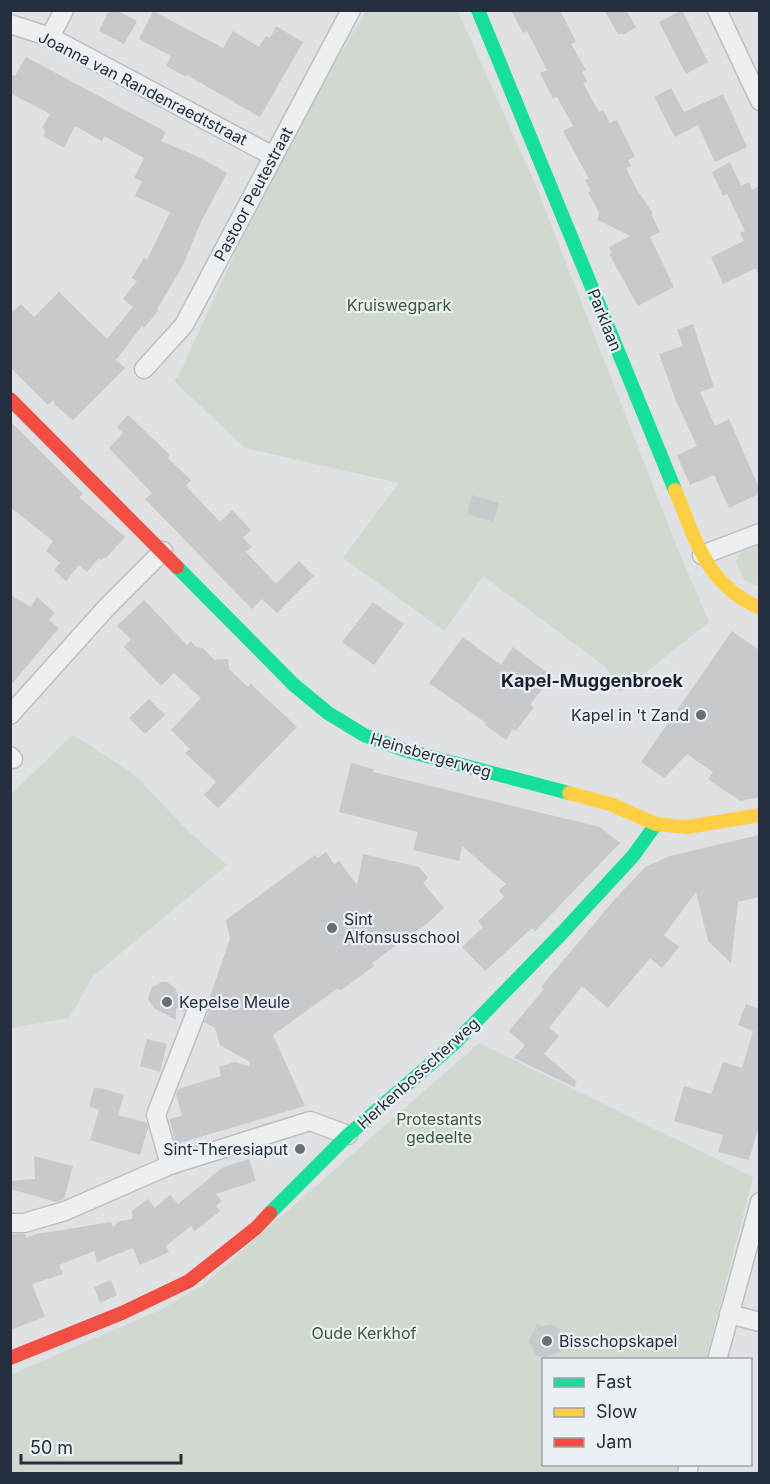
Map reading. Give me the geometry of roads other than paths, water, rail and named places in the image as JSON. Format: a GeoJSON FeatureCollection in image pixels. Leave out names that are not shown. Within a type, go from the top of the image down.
{"type":"FeatureCollection","features":[{"type":"Feature","properties":{"kind":"street"},"geometry":{"type":"LineString","coordinates":[[50,37],[64,10]]}},
{"type":"Feature","properties":{"kind":"street","name":"Pastoor Peutestraat"},"geometry":{"type":"LineString","coordinates":[[144,369],[184,325],[351,10]]}},
{"type":"Feature","properties":{"kind":"street","name":"Parklaan"},"geometry":{"type":"LineString","coordinates":[[478,10],[702,555],[717,579],[738,600],[759,608]]}},
{"type":"Feature","properties":{"kind":"street"},"geometry":{"type":"LineString","coordinates":[[717,10],[759,101]]}},
{"type":"Feature","properties":{"kind":"street","name":"Joanna van Randenraedtstraat"},"geometry":{"type":"LineString","coordinates":[[10,24],[50,37],[273,156]]}},
{"type":"Feature","properties":{"kind":"street","name":"Heinsbergerweg"},"geometry":{"type":"LineString","coordinates":[[10,399],[294,685],[328,713],[364,735],[404,750],[610,804],[656,824],[687,827],[759,815]]}},
{"type":"Feature","properties":{"kind":"street"},"geometry":{"type":"LineString","coordinates":[[702,555],[759,533]]}},
{"type":"Feature","properties":{"kind":"street"},"geometry":{"type":"LineString","coordinates":[[10,715],[107,607],[163,551]]}},
{"type":"Feature","properties":{"kind":"street","name":"Herkenbosscherweg"},"geometry":{"type":"LineString","coordinates":[[10,1223],[24,1223],[65,1211],[170,1165],[309,1121],[348,1136],[455,1043],[633,856],[656,824]]}},
{"type":"Feature","properties":{"kind":"street"},"geometry":{"type":"LineString","coordinates":[[170,1165],[156,1115],[197,1010]]}},
{"type":"Feature","properties":{"kind":"street"},"geometry":{"type":"LineString","coordinates":[[10,1358],[122,1313],[189,1281],[256,1228],[348,1136]]}},
{"type":"Feature","properties":{"kind":"street"},"geometry":{"type":"LineString","coordinates":[[717,1358],[759,1202]]}},
{"type":"Feature","properties":{"kind":"street"},"geometry":{"type":"LineString","coordinates":[[729,1314],[759,1322]]}},
{"type":"Feature","properties":{"kind":"place","name":"Kapel in 't Zand"},"geometry":{"type":"Point","coordinates":[701,715]}},
{"type":"Feature","properties":{"kind":"place","name":"Sint Alfonsusschool"},"geometry":{"type":"Point","coordinates":[332,928]}},
{"type":"Feature","properties":{"kind":"place","name":"Kepelse Meule"},"geometry":{"type":"Point","coordinates":[167,1002]}},
{"type":"Feature","properties":{"kind":"place","name":"Sint-Theresiaput"},"geometry":{"type":"Point","coordinates":[300,1149]}},
{"type":"Feature","properties":{"kind":"place","name":"Bisschopskapel"},"geometry":{"type":"Point","coordinates":[547,1341]}},
{"type":"Feature","properties":{"kind":"district","name":"Kapel-Muggenbroek"},"geometry":{"type":"Point","coordinates":[592,680]}},
{"type":"Feature","properties":{"kind":"park label","name":"Kruiswegpark"},"geometry":{"type":"Point","coordinates":[399,305]}},
{"type":"Feature","properties":{"kind":"park label","name":"Protestants gedeelte"},"geometry":{"type":"Point","coordinates":[439,1128]}},
{"type":"Feature","properties":{"kind":"park label","name":"Oude Kerkhof"},"geometry":{"type":"Point","coordinates":[364,1333]}}]}
